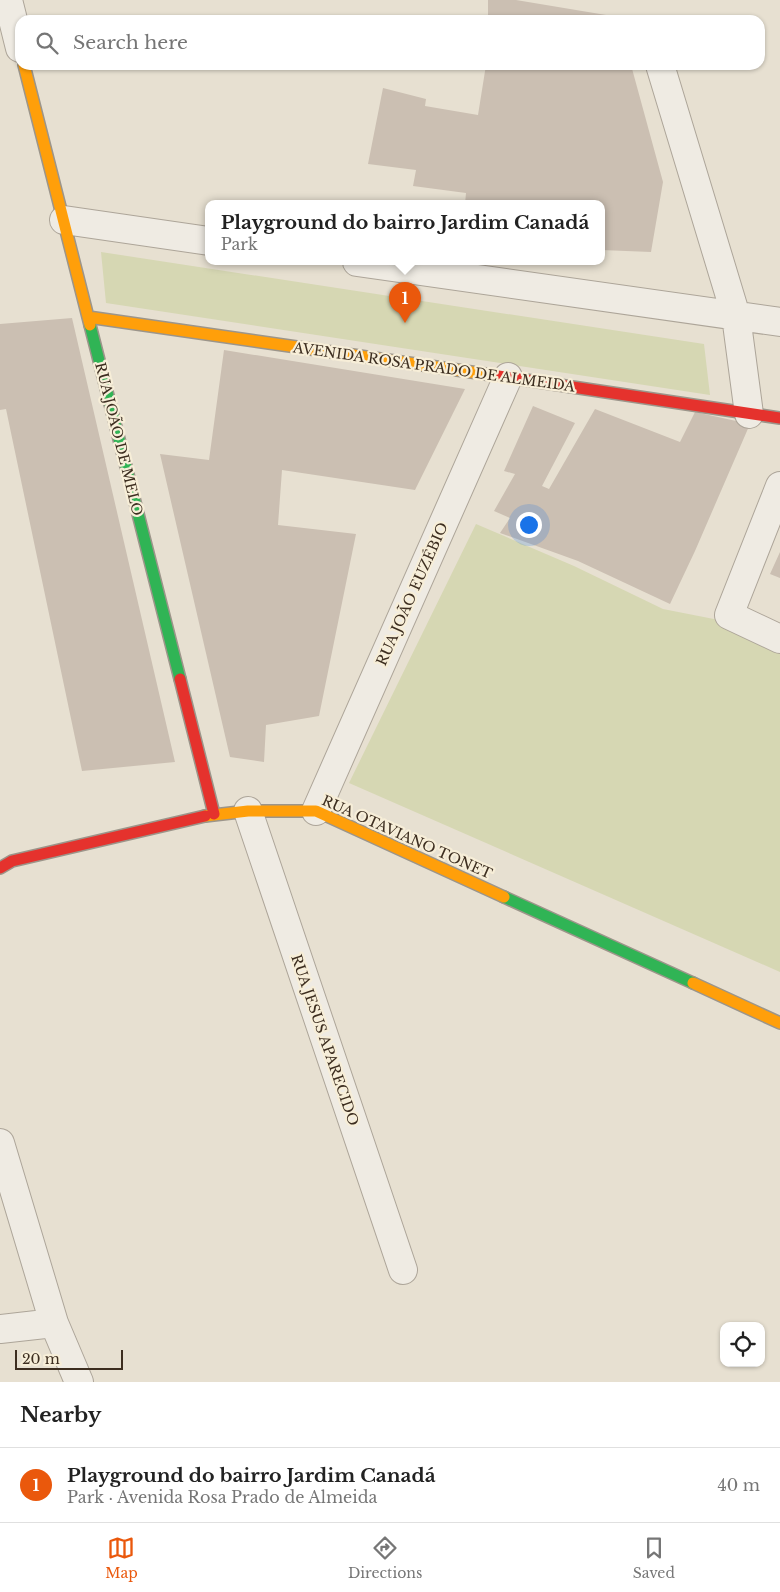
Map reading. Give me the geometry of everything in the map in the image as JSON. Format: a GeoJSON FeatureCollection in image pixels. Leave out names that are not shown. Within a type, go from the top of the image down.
{"type":"FeatureCollection","features":[{"type":"Feature","properties":{"kind":"street"},"geometry":{"type":"LineString","coordinates":[[8,0],[15,28]]}},
{"type":"Feature","properties":{"kind":"street","name":"RUA JOÃO DE MELO"},"geometry":{"type":"LineString","coordinates":[[25,70],[214,814]]}},
{"type":"Feature","properties":{"kind":"street"},"geometry":{"type":"LineString","coordinates":[[662,70],[736,316],[749,414]]}},
{"type":"Feature","properties":{"kind":"street"},"geometry":{"type":"LineString","coordinates":[[64,220],[205,240]]}},
{"type":"Feature","properties":{"kind":"street"},"geometry":{"type":"LineString","coordinates":[[378,265],[780,322]]}},
{"type":"Feature","properties":{"kind":"street","name":"AVENIDA ROSA PRADO DE ALMEIDA"},"geometry":{"type":"LineString","coordinates":[[88,317],[780,418]]}},
{"type":"Feature","properties":{"kind":"street","name":"RUA JOÃO EUZÉBIO"},"geometry":{"type":"LineString","coordinates":[[316,811],[508,377]]}},
{"type":"Feature","properties":{"kind":"street"},"geometry":{"type":"LineString","coordinates":[[780,486],[729,614],[780,640]]}},
{"type":"Feature","properties":{"kind":"street","name":"RUA OTAVIANO TONET"},"geometry":{"type":"LineString","coordinates":[[0,868],[12,861],[214,814],[248,811],[316,811],[779,1026]]}},
{"type":"Feature","properties":{"kind":"street","name":"RUA JESUS APARECIDO"},"geometry":{"type":"LineString","coordinates":[[248,811],[403,1270]]}},
{"type":"Feature","properties":{"kind":"street"},"geometry":{"type":"LineString","coordinates":[[0,1143],[54,1324],[79,1382]]}},
{"type":"Feature","properties":{"kind":"street"},"geometry":{"type":"LineString","coordinates":[[0,1330],[54,1324]]}},
{"type":"Feature","properties":{"kind":"green space"},"geometry":{"type":"Polygon","coordinates":[[[101,252],[704,344],[710,395],[106,303],[101,252]]]}},
{"type":"Feature","properties":{"kind":"green space"},"geometry":{"type":"Polygon","coordinates":[[[476,524],[574,566],[663,609],[724,621],[780,646],[780,972],[349,783],[476,524]]]}},
{"type":"Feature","properties":{"kind":"building"},"geometry":{"type":"Polygon","coordinates":[[[488,0],[516,0],[606,15],[488,15],[488,0]]]}},
{"type":"Feature","properties":{"kind":"building"},"geometry":{"type":"Polygon","coordinates":[[[485,70],[632,70],[663,182],[651,252],[605,250],[605,200],[465,200],[466,193],[413,186],[416,170],[368,164],[383,88],[426,99],[425,106],[478,115],[485,70]]]}},
{"type":"Feature","properties":{"kind":"building"},"geometry":{"type":"Polygon","coordinates":[[[72,318],[175,762],[82,771],[6,409],[0,410],[0,324],[72,318]]]}},
{"type":"Feature","properties":{"kind":"building"},"geometry":{"type":"Polygon","coordinates":[[[224,350],[465,389],[415,490],[282,470],[278,525],[356,534],[319,716],[266,725],[264,762],[230,757],[160,454],[209,460],[224,350]]]}},
{"type":"Feature","properties":{"kind":"building"},"geometry":{"type":"Polygon","coordinates":[[[533,406],[575,423],[542,486],[549,489],[595,409],[680,442],[695,412],[750,424],[670,604],[578,561],[500,533],[510,518],[494,511],[515,474],[504,471],[533,406]]]}},
{"type":"Feature","properties":{"kind":"building"},"geometry":{"type":"Polygon","coordinates":[[[780,552],[780,578],[770,574],[780,552]]]}},
{"type":"Feature","properties":{"kind":"traffic: fast"},"geometry":{"type":"LineString","coordinates":[[90,325],[180,679]]}},
{"type":"Feature","properties":{"kind":"traffic: fast"},"geometry":{"type":"LineString","coordinates":[[504,897],[693,983]]}},
{"type":"Feature","properties":{"kind":"traffic: slow"},"geometry":{"type":"LineString","coordinates":[[25,70],[90,325]]}},
{"type":"Feature","properties":{"kind":"traffic: slow"},"geometry":{"type":"LineString","coordinates":[[88,317],[492,375]]}},
{"type":"Feature","properties":{"kind":"traffic: slow"},"geometry":{"type":"LineString","coordinates":[[205,816],[248,811],[316,811],[504,897]]}},
{"type":"Feature","properties":{"kind":"traffic: slow"},"geometry":{"type":"LineString","coordinates":[[693,983],[780,1023]]}},
{"type":"Feature","properties":{"kind":"traffic: jam"},"geometry":{"type":"LineString","coordinates":[[492,375],[780,418]]}},
{"type":"Feature","properties":{"kind":"traffic: jam"},"geometry":{"type":"LineString","coordinates":[[180,679],[214,814]]}},
{"type":"Feature","properties":{"kind":"traffic: jam"},"geometry":{"type":"LineString","coordinates":[[0,868],[12,861],[205,816]]}},
{"type":"Feature","properties":{"kind":"place","name":"Playground do bairro Jardim Canadá"},"geometry":{"type":"Point","coordinates":[405,323]}}]}
